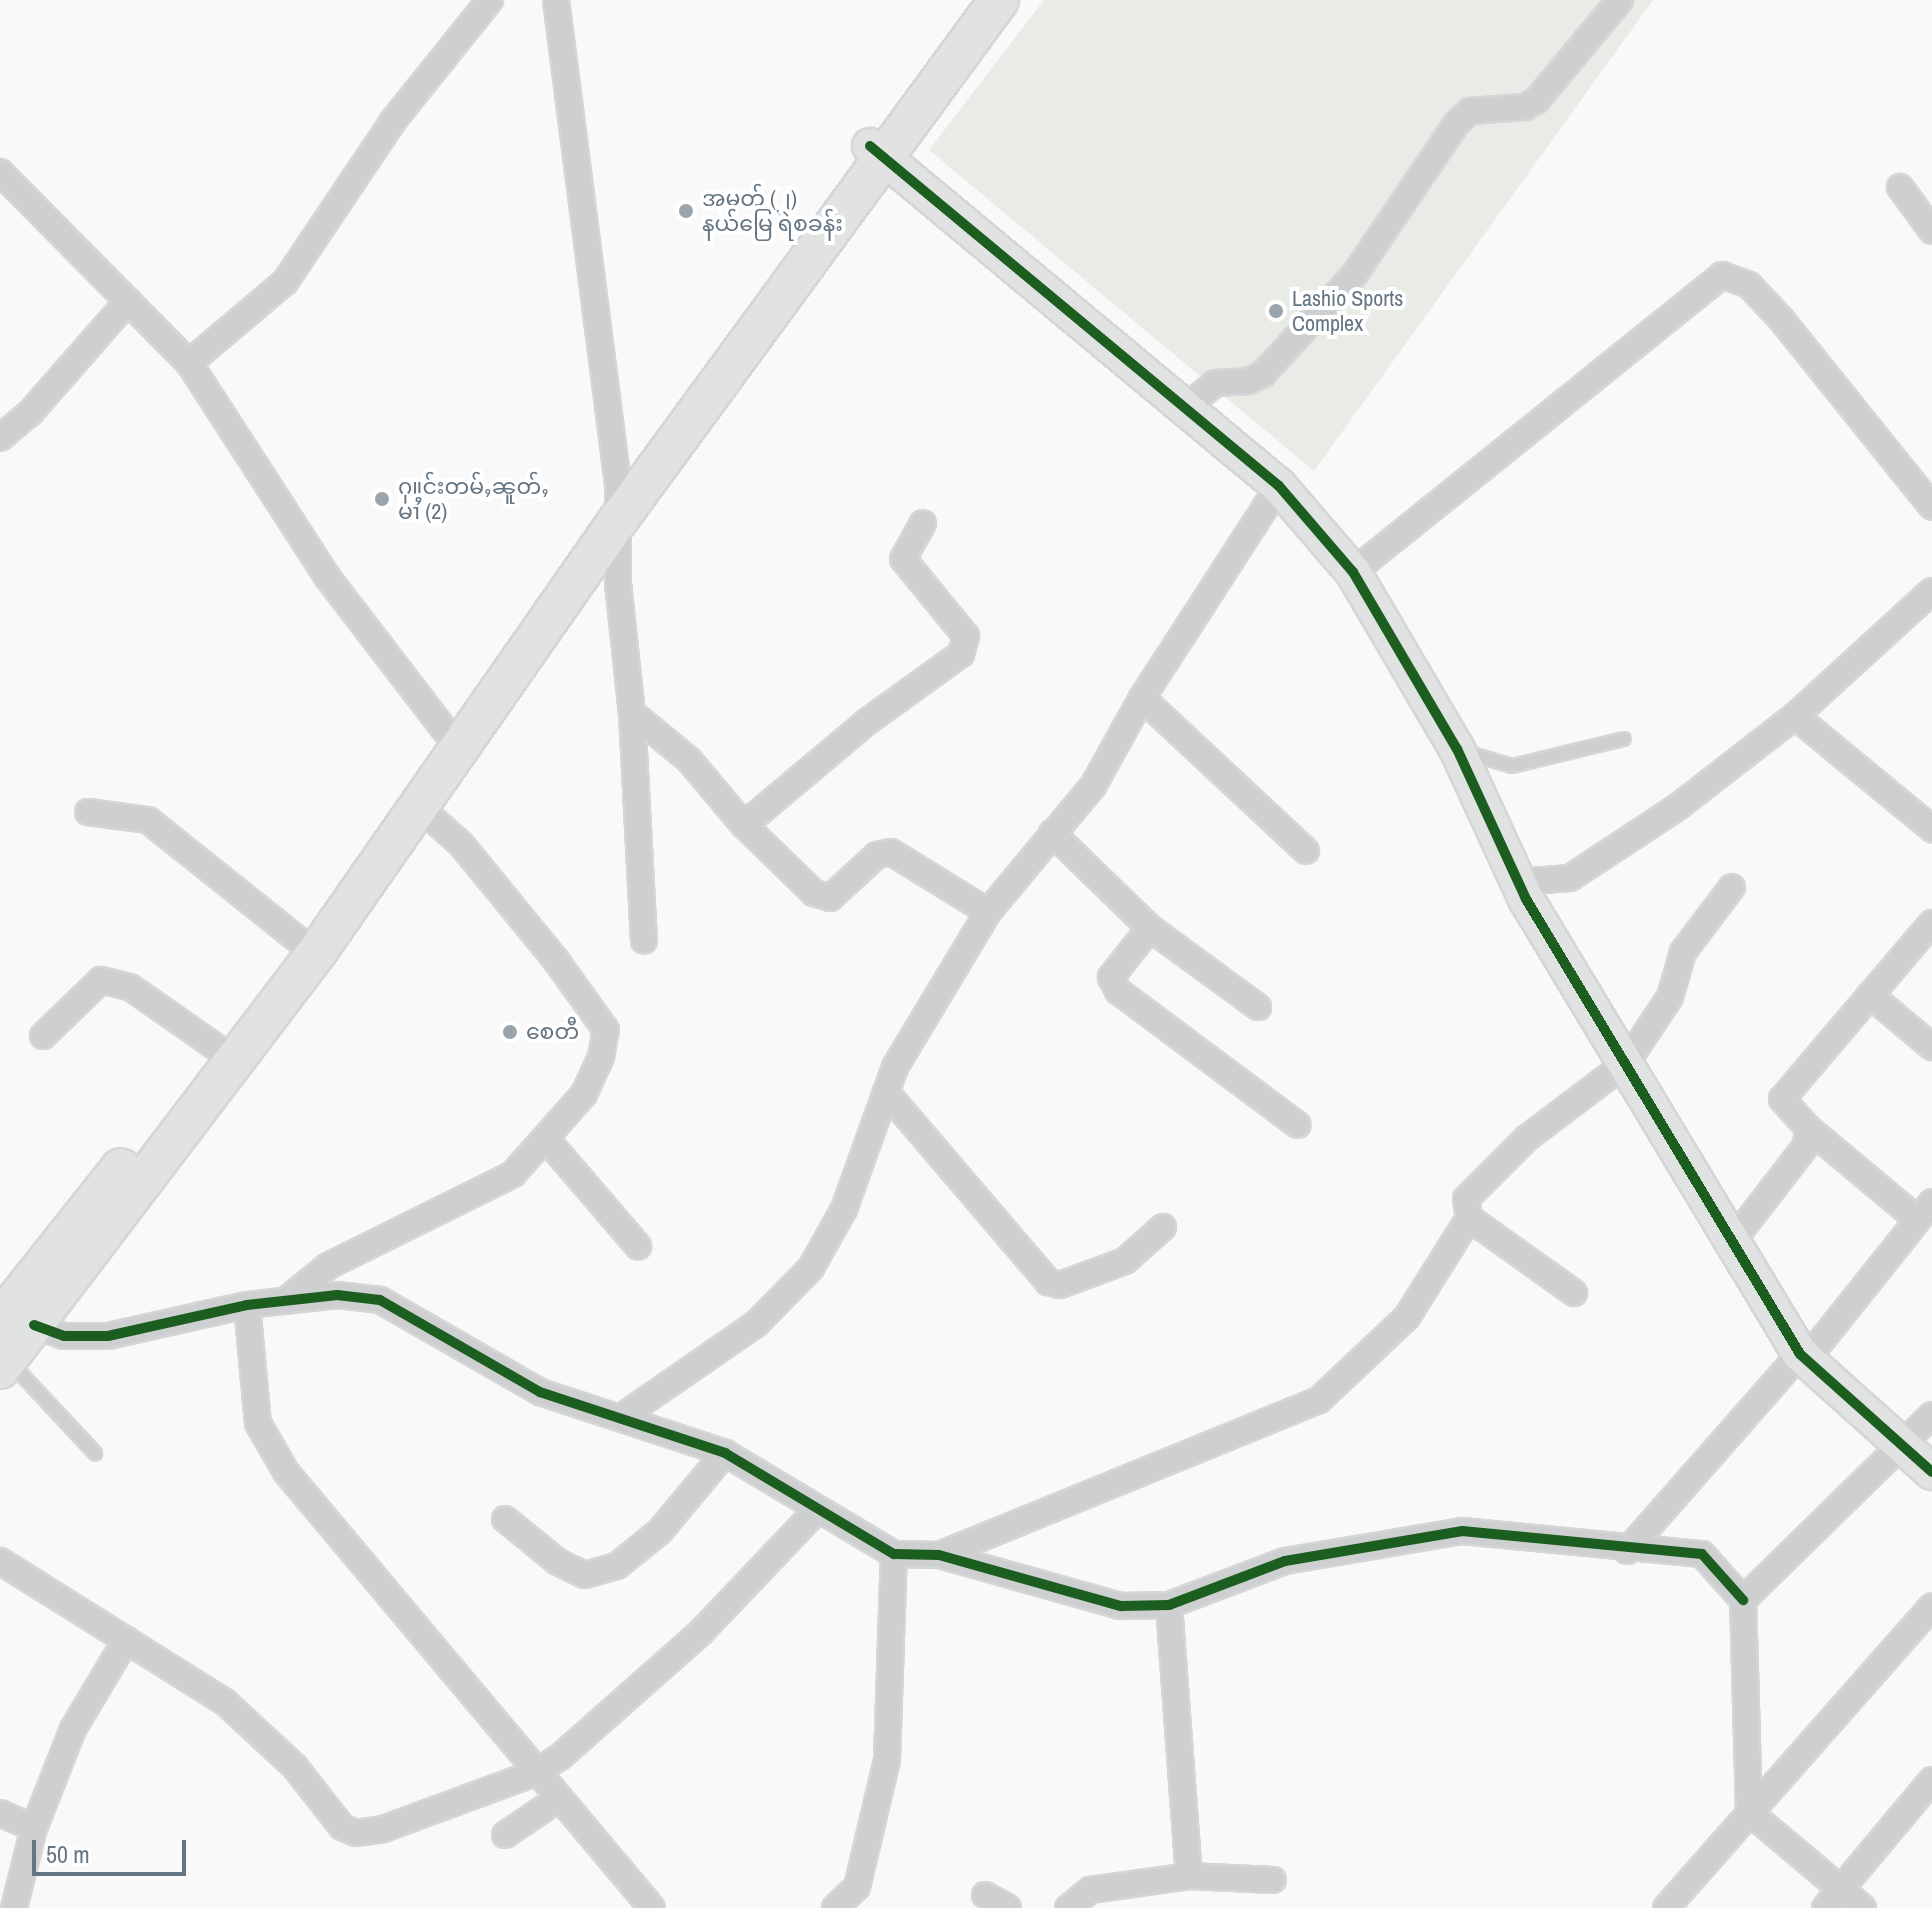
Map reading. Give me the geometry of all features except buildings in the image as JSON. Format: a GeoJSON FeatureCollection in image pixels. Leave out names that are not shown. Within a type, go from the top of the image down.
{"type":"FeatureCollection","features":[{"type":"Feature","properties":{"kind":"main road"},"geometry":{"type":"LineString","coordinates":[[17,1322],[317,952],[878,152],[974,0]]}},
{"type":"Feature","properties":{"kind":"main road"},"geometry":{"type":"LineString","coordinates":[[4,1364],[17,1322],[447,733],[618,485],[999,0]]}},
{"type":"Feature","properties":{"kind":"street"},"geometry":{"type":"LineString","coordinates":[[189,363],[285,282],[393,121],[490,0]]}},
{"type":"Feature","properties":{"kind":"street"},"geometry":{"type":"LineString","coordinates":[[556,0],[618,485],[616,523],[632,713],[644,941]]}},
{"type":"Feature","properties":{"kind":"street"},"geometry":{"type":"LineString","coordinates":[[1187,406],[1215,383],[1248,381],[1263,374],[1354,275],[1457,123],[1470,111],[1525,107],[1537,100],[1620,0]]}},
{"type":"Feature","properties":{"kind":"street"},"geometry":{"type":"LineString","coordinates":[[878,152],[1187,406],[1279,486],[1353,572],[1457,749],[1518,882],[1803,1357],[1932,1472]]}},
{"type":"Feature","properties":{"kind":"street"},"geometry":{"type":"LineString","coordinates":[[0,172],[189,363],[328,578],[447,733]]}},
{"type":"Feature","properties":{"kind":"street"},"geometry":{"type":"LineString","coordinates":[[1900,187],[1932,231]]}},
{"type":"Feature","properties":{"kind":"street"},"geometry":{"type":"LineString","coordinates":[[1353,572],[1722,275],[1749,285],[1781,319],[1932,507]]}},
{"type":"Feature","properties":{"kind":"street"},"geometry":{"type":"LineString","coordinates":[[0,438],[30,413],[128,301]]}},
{"type":"Feature","properties":{"kind":"street"},"geometry":{"type":"LineString","coordinates":[[620,1418],[756,1324],[811,1268],[844,1209],[895,1067],[988,912],[1093,786],[1142,698],[1279,486]]}},
{"type":"Feature","properties":{"kind":"street"},"geometry":{"type":"LineString","coordinates":[[744,825],[868,721],[961,654],[966,636],[903,559],[923,523]]}},
{"type":"Feature","properties":{"kind":"street"},"geometry":{"type":"LineString","coordinates":[[1518,882],[1570,878],[1679,806],[1795,716],[1927,606]]}},
{"type":"Feature","properties":{"kind":"street"},"geometry":{"type":"LineString","coordinates":[[1142,698],[1306,851]]}},
{"type":"Feature","properties":{"kind":"street"},"geometry":{"type":"LineString","coordinates":[[632,713],[689,760],[744,825],[823,898],[830,898],[877,855],[891,852],[988,912]]}},
{"type":"Feature","properties":{"kind":"street"},"geometry":{"type":"LineString","coordinates":[[1795,716],[1932,829]]}},
{"type":"Feature","properties":{"kind":"street"},"geometry":{"type":"LineString","coordinates":[[285,1301],[328,1266],[513,1174],[547,1140],[584,1094],[601,1057],[606,1030],[461,844],[419,807]]}},
{"type":"Feature","properties":{"kind":"street"},"geometry":{"type":"LineString","coordinates":[[88,812],[148,820],[297,939]]}},
{"type":"Feature","properties":{"kind":"street"},"geometry":{"type":"LineString","coordinates":[[1052,833],[1150,928],[1258,1007]]}},
{"type":"Feature","properties":{"kind":"street"},"geometry":{"type":"LineString","coordinates":[[939,1555],[1319,1400],[1407,1317],[1469,1218],[1466,1199],[1517,1148],[1626,1063],[1670,997],[1683,952],[1732,887]]}},
{"type":"Feature","properties":{"kind":"street"},"geometry":{"type":"LineString","coordinates":[[1627,1551],[1803,1357],[1925,1211],[1808,1128],[1782,1099],[1932,923]]}},
{"type":"Feature","properties":{"kind":"street"},"geometry":{"type":"LineString","coordinates":[[1150,928],[1111,977],[1112,984],[1298,1125]]}},
{"type":"Feature","properties":{"kind":"street"},"geometry":{"type":"LineString","coordinates":[[43,1036],[101,980],[130,987],[216,1047]]}},
{"type":"Feature","properties":{"kind":"street"},"geometry":{"type":"LineString","coordinates":[[1870,995],[1932,1047]]}},
{"type":"Feature","properties":{"kind":"street"},"geometry":{"type":"LineString","coordinates":[[886,1092],[1048,1282],[1060,1285],[1125,1261],[1163,1227]]}},
{"type":"Feature","properties":{"kind":"street"},"geometry":{"type":"LineString","coordinates":[[1734,1239],[1806,1146],[1808,1128]]}},
{"type":"Feature","properties":{"kind":"street"},"geometry":{"type":"LineString","coordinates":[[547,1140],[638,1246]]}},
{"type":"Feature","properties":{"kind":"street"},"geometry":{"type":"LineString","coordinates":[[1469,1218],[1574,1293]]}},
{"type":"Feature","properties":{"kind":"street"},"geometry":{"type":"LineString","coordinates":[[17,1322],[64,1336],[108,1336],[247,1305],[337,1295],[380,1300],[540,1392],[725,1453],[894,1554],[939,1555],[1121,1606],[1169,1605],[1285,1561],[1462,1531],[1627,1551],[1702,1554],[1743,1600],[1749,1812],[1863,1908]]}},
{"type":"Feature","properties":{"kind":"street"},"geometry":{"type":"LineString","coordinates":[[247,1305],[258,1423],[286,1472],[535,1773],[652,1908]]}},
{"type":"Feature","properties":{"kind":"street"},"geometry":{"type":"LineString","coordinates":[[1743,1600],[1904,1448],[1932,1415]]}},
{"type":"Feature","properties":{"kind":"street"},"geometry":{"type":"LineString","coordinates":[[505,1519],[558,1562],[585,1575],[617,1566],[660,1531],[725,1453]]}},
{"type":"Feature","properties":{"kind":"street"},"geometry":{"type":"LineString","coordinates":[[0,1561],[226,1703],[295,1767],[342,1827],[356,1833],[383,1829],[535,1773],[701,1632],[817,1510]]}},
{"type":"Feature","properties":{"kind":"street"},"geometry":{"type":"LineString","coordinates":[[835,1908],[857,1887],[887,1760],[894,1554]]}},
{"type":"Feature","properties":{"kind":"street"},"geometry":{"type":"LineString","coordinates":[[1169,1605],[1189,1876]]}},
{"type":"Feature","properties":{"kind":"street"},"geometry":{"type":"LineString","coordinates":[[1666,1908],[1932,1606]]}},
{"type":"Feature","properties":{"kind":"street"},"geometry":{"type":"LineString","coordinates":[[14,1908],[34,1828],[73,1729],[126,1640]]}},
{"type":"Feature","properties":{"kind":"street"},"geometry":{"type":"LineString","coordinates":[[1825,1908],[1932,1780]]}},
{"type":"Feature","properties":{"kind":"street"},"geometry":{"type":"LineString","coordinates":[[505,1835],[558,1799]]}},
{"type":"Feature","properties":{"kind":"street"},"geometry":{"type":"LineString","coordinates":[[0,1813],[34,1828]]}},
{"type":"Feature","properties":{"kind":"street"},"geometry":{"type":"LineString","coordinates":[[1068,1908],[1090,1890],[1189,1876],[1273,1880]]}},
{"type":"Feature","properties":{"kind":"street"},"geometry":{"type":"LineString","coordinates":[[985,1895],[1008,1908]]}},
{"type":"Feature","properties":{"kind":"lane"},"geometry":{"type":"LineString","coordinates":[[1457,749],[1512,766],[1624,739]]}},
{"type":"Feature","properties":{"kind":"lane"},"geometry":{"type":"LineString","coordinates":[[4,1364],[95,1453]]}},
{"type":"Feature","properties":{"kind":"shaded area","name":"Lashio Sports Complex"},"geometry":{"type":"Polygon","coordinates":[[[1044,0],[1653,0],[1314,471],[929,150],[1044,0]]]}},
{"type":"Feature","properties":{"kind":"cycle path"},"geometry":{"type":"LineString","coordinates":[[870,146],[1279,486],[1353,572],[1457,749],[1526,899],[1800,1354],[1932,1472]]}},
{"type":"Feature","properties":{"kind":"cycle path"},"geometry":{"type":"LineString","coordinates":[[34,1325],[64,1336],[108,1336],[247,1305],[337,1295],[380,1300],[540,1392],[725,1453],[894,1554],[939,1555],[1121,1606],[1169,1605],[1285,1561],[1462,1531],[1702,1554],[1743,1600]]}},
{"type":"Feature","properties":{"kind":"place","name":"အမှတ် (၂) နယ်မြေ ရဲစခန်း"},"geometry":{"type":"Point","coordinates":[686,211]}},
{"type":"Feature","properties":{"kind":"place","name":"Lashio Sports Complex"},"geometry":{"type":"Point","coordinates":[1276,311]}},
{"type":"Feature","properties":{"kind":"place","name":"ႁူင်းတမ်ႇၼူတ်ႇ မၢႆ (2)"},"geometry":{"type":"Point","coordinates":[382,499]}},
{"type":"Feature","properties":{"kind":"place","name":"စေတီ"},"geometry":{"type":"Point","coordinates":[510,1032]}}]}
